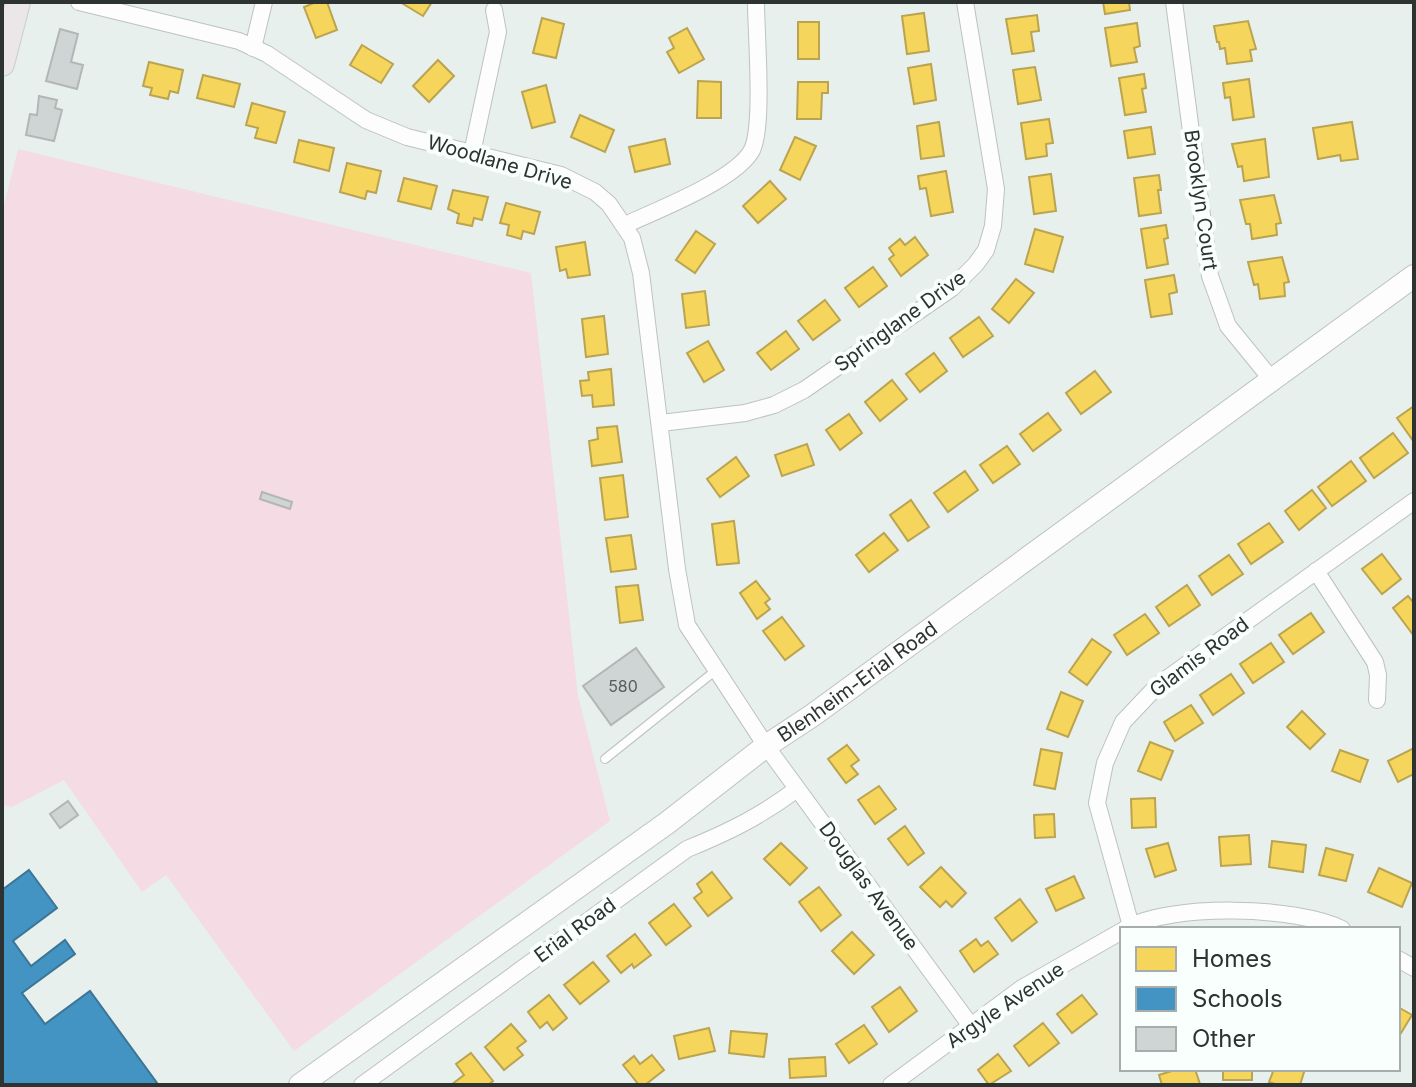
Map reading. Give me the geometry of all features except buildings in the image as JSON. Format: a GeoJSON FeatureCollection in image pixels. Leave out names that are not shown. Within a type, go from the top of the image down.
{"type":"FeatureCollection","features":[{"type":"Feature","properties":{"kind":"main road"},"geometry":{"type":"LineString","coordinates":[[2,64],[18,2]]}},
{"type":"Feature","properties":{"kind":"main road","name":"Blenheim-Erial Road"},"geometry":{"type":"LineString","coordinates":[[300,1085],[667,823],[766,746],[826,706],[1414,276]]}},
{"type":"Feature","properties":{"kind":"street","name":"Woodlane Drive"},"geometry":{"type":"LineString","coordinates":[[79,2],[239,41],[267,54],[366,120],[407,137],[561,175],[595,192],[609,204],[632,238],[641,273],[677,569],[687,625],[766,746]]}},
{"type":"Feature","properties":{"kind":"street"},"geometry":{"type":"LineString","coordinates":[[253,48],[264,2]]}},
{"type":"Feature","properties":{"kind":"street"},"geometry":{"type":"LineString","coordinates":[[625,225],[713,182],[733,169],[753,148],[758,119],[756,2]]}},
{"type":"Feature","properties":{"kind":"street","name":"Springlane Drive"},"geometry":{"type":"LineString","coordinates":[[661,423],[745,413],[774,405],[804,390],[952,288],[976,264],[986,250],[993,226],[996,189],[965,2]]}},
{"type":"Feature","properties":{"kind":"street","name":"Brooklyn Court"},"geometry":{"type":"LineString","coordinates":[[1174,2],[1210,276],[1228,326],[1272,380]]}},
{"type":"Feature","properties":{"kind":"street"},"geometry":{"type":"LineString","coordinates":[[472,153],[498,32],[494,10]]}},
{"type":"Feature","properties":{"kind":"street","name":"Glamis Road"},"geometry":{"type":"LineString","coordinates":[[1126,927],[1097,803],[1105,763],[1123,722],[1158,685],[1414,501]]}},
{"type":"Feature","properties":{"kind":"street"},"geometry":{"type":"LineString","coordinates":[[1316,571],[1375,662],[1377,700]]}},
{"type":"Feature","properties":{"kind":"street","name":"Douglas Avenue"},"geometry":{"type":"LineString","coordinates":[[766,746],[971,1026]]}},
{"type":"Feature","properties":{"kind":"street","name":"Erial Road"},"geometry":{"type":"LineString","coordinates":[[362,1085],[687,849],[739,827],[797,789]]}},
{"type":"Feature","properties":{"kind":"street","name":"Argyle Avenue"},"geometry":{"type":"LineString","coordinates":[[1129,927],[1167,915],[1217,910],[1292,915],[1335,927]]}},
{"type":"Feature","properties":{"kind":"street","name":"Argyle Avenue"},"geometry":{"type":"LineString","coordinates":[[891,1085],[1022,988],[1120,931]]}},
{"type":"Feature","properties":{"kind":"lane"},"geometry":{"type":"LineString","coordinates":[[605,759],[715,671]]}},
{"type":"Feature","properties":{"kind":"shaded area"},"geometry":{"type":"Polygon","coordinates":[[[18,149],[531,273],[578,696],[610,821],[294,1051],[166,875],[142,892],[64,780],[12,807],[2,805],[2,213],[18,149]]]}}]}
